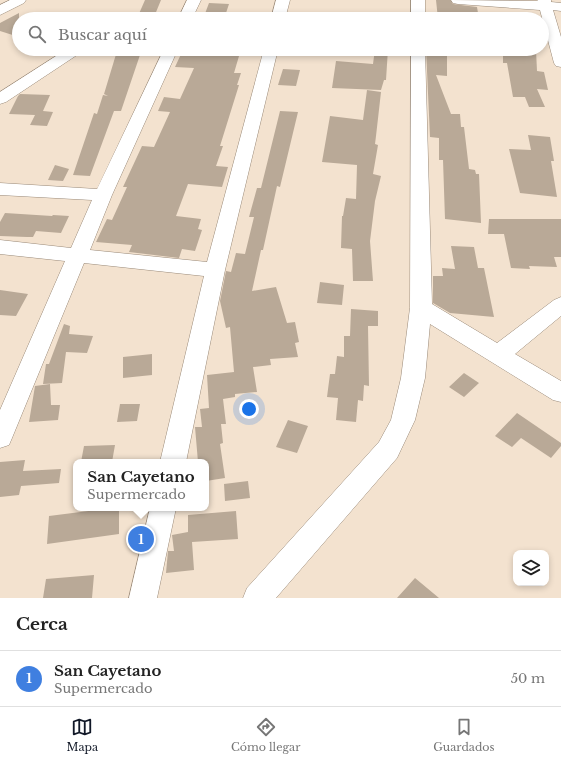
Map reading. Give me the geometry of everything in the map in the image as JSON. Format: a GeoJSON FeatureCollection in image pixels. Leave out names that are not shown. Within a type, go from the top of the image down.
{"type":"FeatureCollection","features":[{"type":"Feature","properties":{"kind":"street"},"geometry":{"type":"LineString","coordinates":[[0,12],[19,0]]}},
{"type":"Feature","properties":{"kind":"street"},"geometry":{"type":"LineString","coordinates":[[188,12],[194,0]]}},
{"type":"Feature","properties":{"kind":"street"},"geometry":{"type":"LineString","coordinates":[[280,12],[283,0]]}},
{"type":"Feature","properties":{"kind":"street"},"geometry":{"type":"LineString","coordinates":[[418,0],[418,12]]}},
{"type":"Feature","properties":{"kind":"street"},"geometry":{"type":"LineString","coordinates":[[458,0],[545,3],[561,8]]}},
{"type":"Feature","properties":{"kind":"street"},"geometry":{"type":"LineString","coordinates":[[549,18],[561,63]]}},
{"type":"Feature","properties":{"kind":"street"},"geometry":{"type":"LineString","coordinates":[[0,99],[66,56]]}},
{"type":"Feature","properties":{"kind":"street"},"geometry":{"type":"LineString","coordinates":[[0,438],[76,256],[168,56]]}},
{"type":"Feature","properties":{"kind":"street"},"geometry":{"type":"LineString","coordinates":[[174,459],[215,270],[269,56]]}},
{"type":"Feature","properties":{"kind":"street"},"geometry":{"type":"LineString","coordinates":[[257,598],[388,450],[403,420],[413,378],[421,308],[418,56]]}},
{"type":"Feature","properties":{"kind":"street"},"geometry":{"type":"LineString","coordinates":[[0,189],[103,195]]}},
{"type":"Feature","properties":{"kind":"street"},"geometry":{"type":"LineString","coordinates":[[0,247],[215,270]]}},
{"type":"Feature","properties":{"kind":"street"},"geometry":{"type":"LineString","coordinates":[[498,355],[561,306]]}},
{"type":"Feature","properties":{"kind":"street"},"geometry":{"type":"LineString","coordinates":[[421,308],[561,393]]}},
{"type":"Feature","properties":{"kind":"street"},"geometry":{"type":"LineString","coordinates":[[143,598],[162,511]]}},
{"type":"Feature","properties":{"kind":"building"},"geometry":{"type":"Polygon","coordinates":[[[145,0],[161,0],[156,12],[140,12],[145,0]]]}},
{"type":"Feature","properties":{"kind":"building"},"geometry":{"type":"Polygon","coordinates":[[[436,0],[450,0],[453,4],[477,7],[478,12],[437,12],[436,0]]]}},
{"type":"Feature","properties":{"kind":"building"},"geometry":{"type":"Polygon","coordinates":[[[209,3],[229,4],[226,12],[206,12],[209,3]]]}},
{"type":"Feature","properties":{"kind":"building"},"geometry":{"type":"Polygon","coordinates":[[[12,17],[12,35],[0,31],[0,23],[12,17]]]}},
{"type":"Feature","properties":{"kind":"building"},"geometry":{"type":"Polygon","coordinates":[[[115,56],[140,56],[121,111],[114,111],[90,176],[73,175],[94,113],[97,114],[103,95],[108,96],[104,94],[115,56]]]}},
{"type":"Feature","properties":{"kind":"building"},"geometry":{"type":"Polygon","coordinates":[[[180,56],[239,56],[234,73],[241,73],[237,85],[239,85],[220,146],[223,146],[216,166],[228,167],[222,187],[188,184],[176,216],[201,219],[198,229],[202,230],[195,251],[182,249],[179,258],[129,252],[132,245],[96,242],[107,219],[112,220],[127,187],[123,187],[142,146],[154,147],[170,112],[158,111],[164,97],[180,99],[194,68],[175,67],[180,56]]]}},
{"type":"Feature","properties":{"kind":"building"},"geometry":{"type":"Polygon","coordinates":[[[374,56],[388,56],[386,80],[384,80],[381,90],[332,88],[336,61],[373,64],[374,56]]]}},
{"type":"Feature","properties":{"kind":"building"},"geometry":{"type":"Polygon","coordinates":[[[426,56],[447,56],[447,76],[436,75],[451,114],[460,114],[461,127],[464,127],[469,169],[475,170],[476,174],[479,174],[481,223],[445,219],[443,160],[439,160],[439,138],[430,137],[426,56]]]}},
{"type":"Feature","properties":{"kind":"building"},"geometry":{"type":"Polygon","coordinates":[[[503,56],[536,56],[537,71],[544,72],[548,90],[537,89],[545,107],[529,107],[525,97],[513,97],[507,63],[503,63],[503,56]]]}},
{"type":"Feature","properties":{"kind":"building"},"geometry":{"type":"Polygon","coordinates":[[[283,69],[300,70],[296,86],[278,85],[283,69]]]}},
{"type":"Feature","properties":{"kind":"building"},"geometry":{"type":"Polygon","coordinates":[[[367,90],[381,92],[375,144],[378,145],[373,174],[381,176],[375,201],[370,241],[373,281],[353,281],[352,249],[341,248],[342,216],[346,198],[356,199],[357,165],[322,162],[330,116],[363,120],[367,90]]]}},
{"type":"Feature","properties":{"kind":"building"},"geometry":{"type":"Polygon","coordinates":[[[20,94],[50,95],[43,111],[53,112],[47,126],[30,125],[35,115],[9,114],[20,94]]]}},
{"type":"Feature","properties":{"kind":"building"},"geometry":{"type":"Polygon","coordinates":[[[280,111],[298,112],[280,187],[277,186],[263,250],[261,250],[252,291],[276,287],[287,323],[295,322],[299,342],[295,343],[298,357],[270,359],[271,365],[253,367],[257,392],[235,394],[235,397],[223,399],[226,424],[221,424],[223,443],[220,444],[225,478],[209,481],[209,459],[198,459],[195,427],[202,427],[200,409],[209,408],[207,375],[234,372],[230,327],[226,328],[220,301],[226,271],[231,272],[236,253],[245,254],[254,217],[249,217],[257,188],[261,188],[280,111]]]}},
{"type":"Feature","properties":{"kind":"building"},"geometry":{"type":"Polygon","coordinates":[[[528,135],[550,137],[554,161],[551,161],[557,197],[520,193],[509,149],[531,150],[528,135]]]}},
{"type":"Feature","properties":{"kind":"building"},"geometry":{"type":"Polygon","coordinates":[[[55,165],[69,169],[63,181],[48,180],[55,165]]]}},
{"type":"Feature","properties":{"kind":"building"},"geometry":{"type":"Polygon","coordinates":[[[5,213],[69,216],[61,233],[36,231],[33,237],[0,236],[0,222],[5,213]]]}},
{"type":"Feature","properties":{"kind":"building"},"geometry":{"type":"Polygon","coordinates":[[[489,219],[561,219],[561,257],[554,257],[557,267],[529,266],[530,269],[511,268],[504,234],[488,234],[489,219]]]}},
{"type":"Feature","properties":{"kind":"building"},"geometry":{"type":"Polygon","coordinates":[[[451,246],[474,247],[478,268],[484,268],[494,317],[450,313],[433,303],[433,276],[443,276],[442,268],[455,269],[451,246]]]}},
{"type":"Feature","properties":{"kind":"building"},"geometry":{"type":"Polygon","coordinates":[[[320,282],[344,285],[342,305],[317,303],[320,282]]]}},
{"type":"Feature","properties":{"kind":"building"},"geometry":{"type":"Polygon","coordinates":[[[0,290],[28,294],[16,316],[0,315],[0,290]]]}},
{"type":"Feature","properties":{"kind":"building"},"geometry":{"type":"Polygon","coordinates":[[[351,309],[378,311],[378,326],[368,326],[369,386],[364,385],[363,401],[358,400],[356,422],[336,420],[338,398],[327,397],[330,374],[335,374],[337,356],[344,357],[344,336],[350,336],[351,309]]]}},
{"type":"Feature","properties":{"kind":"building"},"geometry":{"type":"Polygon","coordinates":[[[64,324],[70,326],[69,334],[93,336],[87,353],[66,352],[62,383],[43,384],[46,364],[49,364],[64,324]]]}},
{"type":"Feature","properties":{"kind":"building"},"geometry":{"type":"Polygon","coordinates":[[[152,354],[152,375],[123,378],[123,357],[152,354]]]}},
{"type":"Feature","properties":{"kind":"building"},"geometry":{"type":"Polygon","coordinates":[[[464,373],[479,383],[464,397],[449,387],[464,373]]]}},
{"type":"Feature","properties":{"kind":"building"},"geometry":{"type":"Polygon","coordinates":[[[50,384],[51,405],[60,405],[58,420],[29,422],[35,386],[50,384]]]}},
{"type":"Feature","properties":{"kind":"building"},"geometry":{"type":"Polygon","coordinates":[[[120,404],[140,404],[137,421],[117,422],[120,404]]]}},
{"type":"Feature","properties":{"kind":"building"},"geometry":{"type":"Polygon","coordinates":[[[517,413],[561,443],[561,446],[551,458],[521,438],[512,447],[495,436],[517,413]]]}},
{"type":"Feature","properties":{"kind":"building"},"geometry":{"type":"Polygon","coordinates":[[[288,420],[308,426],[297,453],[276,447],[288,420]]]}},
{"type":"Feature","properties":{"kind":"building"},"geometry":{"type":"Polygon","coordinates":[[[115,445],[113,459],[82,459],[84,446],[115,445]]]}},
{"type":"Feature","properties":{"kind":"building"},"geometry":{"type":"Polygon","coordinates":[[[25,460],[23,471],[61,469],[59,483],[21,486],[19,495],[0,497],[0,462],[25,460]]]}},
{"type":"Feature","properties":{"kind":"building"},"geometry":{"type":"Polygon","coordinates":[[[248,481],[250,498],[225,501],[224,484],[248,481]]]}},
{"type":"Feature","properties":{"kind":"building"},"geometry":{"type":"Polygon","coordinates":[[[88,511],[119,511],[119,534],[47,544],[49,516],[88,511]]]}},
{"type":"Feature","properties":{"kind":"building"},"geometry":{"type":"Polygon","coordinates":[[[236,511],[238,539],[192,542],[194,570],[166,573],[168,551],[174,551],[172,535],[188,532],[188,515],[236,511]]]}},
{"type":"Feature","properties":{"kind":"building"},"geometry":{"type":"Polygon","coordinates":[[[94,575],[92,598],[43,598],[46,579],[94,575]]]}},
{"type":"Feature","properties":{"kind":"building"},"geometry":{"type":"Polygon","coordinates":[[[415,578],[439,598],[397,598],[415,578]]]}},
{"type":"Feature","properties":{"kind":"place","name":"San Cayetano"},"geometry":{"type":"Point","coordinates":[141,539]}}]}
